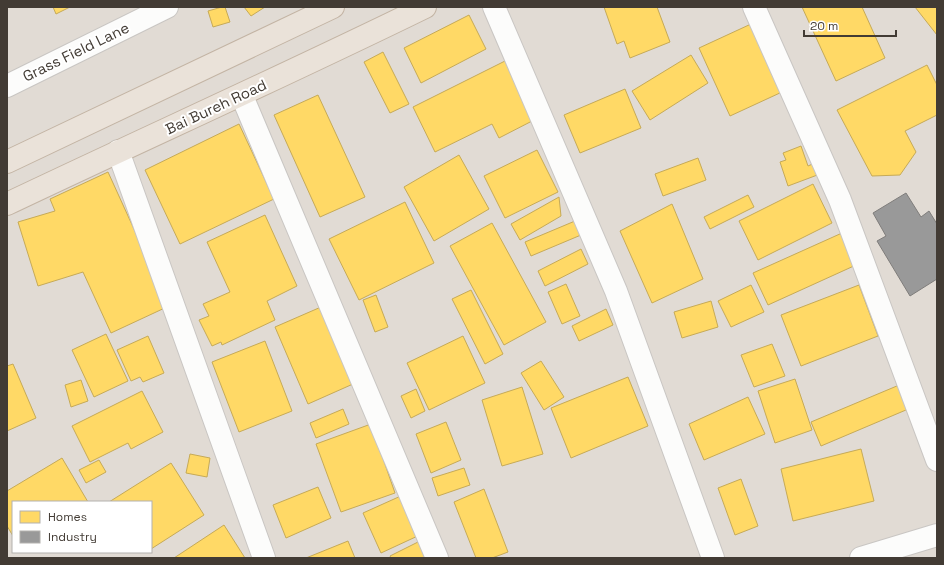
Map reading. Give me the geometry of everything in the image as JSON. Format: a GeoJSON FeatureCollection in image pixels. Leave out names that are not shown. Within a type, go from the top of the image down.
{"type":"FeatureCollection","features":[{"type":"Feature","properties":{"kind":"highway"},"geometry":{"type":"LineString","coordinates":[[7,162],[333,7]]}},
{"type":"Feature","properties":{"kind":"highway","name":"Bai Bureh Road"},"geometry":{"type":"LineString","coordinates":[[7,204],[118,151],[242,96],[425,7]]}},
{"type":"Feature","properties":{"kind":"street"},"geometry":{"type":"LineString","coordinates":[[494,7],[616,291],[713,558]]}},
{"type":"Feature","properties":{"kind":"street"},"geometry":{"type":"LineString","coordinates":[[754,7],[840,200],[937,460]]}},
{"type":"Feature","properties":{"kind":"street","name":"Grass Field Lane"},"geometry":{"type":"LineString","coordinates":[[7,86],[156,10]]}},
{"type":"Feature","properties":{"kind":"street"},"geometry":{"type":"LineString","coordinates":[[242,96],[437,558]]}},
{"type":"Feature","properties":{"kind":"street"},"geometry":{"type":"LineString","coordinates":[[118,151],[264,558]]}},
{"type":"Feature","properties":{"kind":"street"},"geometry":{"type":"LineString","coordinates":[[861,558],[937,535]]}},
{"type":"Feature","properties":{"kind":"shaded area"},"geometry":{"type":"Polygon","coordinates":[[[7,7],[937,7],[937,558],[7,558],[7,7]]]}},
{"type":"Feature","properties":{"kind":"building: Homes"},"geometry":{"type":"Polygon","coordinates":[[[53,7],[70,7],[56,14],[53,7]]]}},
{"type":"Feature","properties":{"kind":"building: Homes"},"geometry":{"type":"Polygon","coordinates":[[[225,7],[230,22],[213,27],[208,11],[225,7]]]}},
{"type":"Feature","properties":{"kind":"building: Homes"},"geometry":{"type":"Polygon","coordinates":[[[244,7],[265,7],[251,16],[244,7]]]}},
{"type":"Feature","properties":{"kind":"building: Homes"},"geometry":{"type":"Polygon","coordinates":[[[604,7],[657,7],[670,42],[630,58],[624,41],[617,44],[604,7]]]}},
{"type":"Feature","properties":{"kind":"building: Homes"},"geometry":{"type":"Polygon","coordinates":[[[802,7],[862,7],[885,58],[836,81],[802,7]]]}},
{"type":"Feature","properties":{"kind":"building: Homes"},"geometry":{"type":"Polygon","coordinates":[[[915,7],[937,7],[937,35],[915,7]]]}},
{"type":"Feature","properties":{"kind":"building: Homes"},"geometry":{"type":"Polygon","coordinates":[[[469,15],[486,49],[421,83],[404,48],[469,15]]]}},
{"type":"Feature","properties":{"kind":"building: Homes"},"geometry":{"type":"Polygon","coordinates":[[[751,24],[782,92],[730,116],[699,48],[751,24]]]}},
{"type":"Feature","properties":{"kind":"building: Homes"},"geometry":{"type":"Polygon","coordinates":[[[383,52],[409,104],[390,113],[364,62],[383,52]]]}},
{"type":"Feature","properties":{"kind":"building: Homes"},"geometry":{"type":"Polygon","coordinates":[[[691,55],[708,83],[650,120],[632,91],[691,55]]]}},
{"type":"Feature","properties":{"kind":"building: Homes"},"geometry":{"type":"Polygon","coordinates":[[[505,61],[534,120],[499,138],[492,124],[435,152],[413,107],[505,61]]]}},
{"type":"Feature","properties":{"kind":"building: Homes"},"geometry":{"type":"Polygon","coordinates":[[[927,65],[937,85],[937,115],[905,131],[916,152],[900,175],[872,176],[837,110],[927,65]]]}},
{"type":"Feature","properties":{"kind":"building: Homes"},"geometry":{"type":"Polygon","coordinates":[[[625,89],[641,128],[580,153],[564,115],[625,89]]]}},
{"type":"Feature","properties":{"kind":"building: Homes"},"geometry":{"type":"Polygon","coordinates":[[[318,95],[365,197],[320,217],[274,115],[318,95]]]}},
{"type":"Feature","properties":{"kind":"building: Homes"},"geometry":{"type":"Polygon","coordinates":[[[239,124],[274,199],[180,244],[145,170],[239,124]]]}},
{"type":"Feature","properties":{"kind":"building: Homes"},"geometry":{"type":"Polygon","coordinates":[[[801,146],[808,166],[817,162],[820,174],[788,186],[780,162],[786,160],[783,153],[801,146]]]}},
{"type":"Feature","properties":{"kind":"building: Homes"},"geometry":{"type":"Polygon","coordinates":[[[537,150],[558,192],[505,218],[484,176],[537,150]]]}},
{"type":"Feature","properties":{"kind":"building: Homes"},"geometry":{"type":"Polygon","coordinates":[[[459,155],[489,209],[434,241],[404,187],[459,155]]]}},
{"type":"Feature","properties":{"kind":"building: Homes"},"geometry":{"type":"Polygon","coordinates":[[[698,158],[706,180],[663,196],[655,174],[698,158]]]}},
{"type":"Feature","properties":{"kind":"building: Homes"},"geometry":{"type":"Polygon","coordinates":[[[108,172],[169,306],[111,333],[83,272],[38,286],[18,222],[55,211],[50,199],[108,172]]]}},
{"type":"Feature","properties":{"kind":"building: Homes"},"geometry":{"type":"Polygon","coordinates":[[[813,184],[832,223],[758,260],[739,221],[813,184]]]}},
{"type":"Feature","properties":{"kind":"building: Homes"},"geometry":{"type":"Polygon","coordinates":[[[748,195],[754,207],[710,229],[704,217],[748,195]]]}},
{"type":"Feature","properties":{"kind":"building: Homes"},"geometry":{"type":"Polygon","coordinates":[[[559,197],[561,216],[520,240],[511,224],[559,197]]]}},
{"type":"Feature","properties":{"kind":"building: Homes"},"geometry":{"type":"Polygon","coordinates":[[[405,202],[434,263],[359,300],[329,239],[405,202]]]}},
{"type":"Feature","properties":{"kind":"building: Homes"},"geometry":{"type":"Polygon","coordinates":[[[672,204],[703,279],[652,303],[620,231],[672,204]]]}},
{"type":"Feature","properties":{"kind":"building: Homes"},"geometry":{"type":"Polygon","coordinates":[[[265,215],[297,286],[267,301],[275,320],[222,345],[221,342],[212,346],[199,320],[209,316],[203,304],[230,292],[207,242],[265,215]]]}},
{"type":"Feature","properties":{"kind":"building: Homes"},"geometry":{"type":"Polygon","coordinates":[[[575,221],[581,235],[531,256],[525,242],[575,221]]]}},
{"type":"Feature","properties":{"kind":"building: Homes"},"geometry":{"type":"Polygon","coordinates":[[[492,223],[546,322],[504,345],[450,246],[492,223]]]}},
{"type":"Feature","properties":{"kind":"building: Homes"},"geometry":{"type":"Polygon","coordinates":[[[842,233],[856,265],[768,305],[753,273],[842,233]]]}},
{"type":"Feature","properties":{"kind":"building: Homes"},"geometry":{"type":"Polygon","coordinates":[[[581,249],[588,264],[545,286],[538,271],[581,249]]]}},
{"type":"Feature","properties":{"kind":"building: Homes"},"geometry":{"type":"Polygon","coordinates":[[[566,284],[580,316],[562,324],[548,292],[566,284]]]}},
{"type":"Feature","properties":{"kind":"building: Homes"},"geometry":{"type":"Polygon","coordinates":[[[751,285],[764,312],[731,327],[718,301],[751,285]]]}},
{"type":"Feature","properties":{"kind":"building: Homes"},"geometry":{"type":"Polygon","coordinates":[[[859,285],[878,336],[801,366],[781,315],[859,285]]]}},
{"type":"Feature","properties":{"kind":"building: Homes"},"geometry":{"type":"Polygon","coordinates":[[[471,290],[503,354],[485,364],[452,299],[471,290]]]}},
{"type":"Feature","properties":{"kind":"building: Homes"},"geometry":{"type":"Polygon","coordinates":[[[376,295],[388,327],[375,332],[363,300],[376,295]]]}},
{"type":"Feature","properties":{"kind":"building: Homes"},"geometry":{"type":"Polygon","coordinates":[[[711,301],[718,327],[682,338],[674,312],[711,301]]]}},
{"type":"Feature","properties":{"kind":"building: Homes"},"geometry":{"type":"Polygon","coordinates":[[[321,307],[353,384],[308,404],[275,327],[321,307]]]}},
{"type":"Feature","properties":{"kind":"building: Homes"},"geometry":{"type":"Polygon","coordinates":[[[606,309],[613,325],[579,341],[572,326],[606,309]]]}},
{"type":"Feature","properties":{"kind":"building: Homes"},"geometry":{"type":"Polygon","coordinates":[[[106,334],[128,381],[94,397],[72,350],[106,334]]]}},
{"type":"Feature","properties":{"kind":"building: Homes"},"geometry":{"type":"Polygon","coordinates":[[[148,336],[164,373],[143,382],[140,377],[131,381],[117,350],[148,336]]]}},
{"type":"Feature","properties":{"kind":"building: Homes"},"geometry":{"type":"Polygon","coordinates":[[[463,336],[485,383],[429,410],[407,363],[463,336]]]}},
{"type":"Feature","properties":{"kind":"building: Homes"},"geometry":{"type":"Polygon","coordinates":[[[265,341],[292,411],[239,432],[212,362],[265,341]]]}},
{"type":"Feature","properties":{"kind":"building: Homes"},"geometry":{"type":"Polygon","coordinates":[[[772,344],[785,376],[754,387],[741,355],[772,344]]]}},
{"type":"Feature","properties":{"kind":"building: Homes"},"geometry":{"type":"Polygon","coordinates":[[[541,361],[564,397],[544,410],[521,373],[541,361]]]}},
{"type":"Feature","properties":{"kind":"building: Homes"},"geometry":{"type":"Polygon","coordinates":[[[13,364],[36,418],[7,431],[7,366],[13,364]]]}},
{"type":"Feature","properties":{"kind":"building: Homes"},"geometry":{"type":"Polygon","coordinates":[[[628,377],[648,426],[571,458],[551,408],[628,377]]]}},
{"type":"Feature","properties":{"kind":"building: Homes"},"geometry":{"type":"Polygon","coordinates":[[[795,379],[812,430],[775,443],[758,391],[795,379]]]}},
{"type":"Feature","properties":{"kind":"building: Homes"},"geometry":{"type":"Polygon","coordinates":[[[81,380],[88,401],[71,407],[65,385],[81,380]]]}},
{"type":"Feature","properties":{"kind":"building: Homes"},"geometry":{"type":"Polygon","coordinates":[[[904,383],[913,407],[821,446],[811,422],[904,383]]]}},
{"type":"Feature","properties":{"kind":"building: Homes"},"geometry":{"type":"Polygon","coordinates":[[[522,387],[543,454],[502,466],[482,400],[522,387]]]}},
{"type":"Feature","properties":{"kind":"building: Homes"},"geometry":{"type":"Polygon","coordinates":[[[416,389],[425,411],[411,418],[401,396],[416,389]]]}},
{"type":"Feature","properties":{"kind":"building: Homes"},"geometry":{"type":"Polygon","coordinates":[[[142,391],[163,432],[131,449],[128,443],[90,462],[72,426],[142,391]]]}},
{"type":"Feature","properties":{"kind":"building: Homes"},"geometry":{"type":"Polygon","coordinates":[[[748,397],[765,434],[704,460],[689,424],[748,397]]]}},
{"type":"Feature","properties":{"kind":"building: Homes"},"geometry":{"type":"Polygon","coordinates":[[[343,409],[349,424],[316,438],[310,423],[343,409]]]}},
{"type":"Feature","properties":{"kind":"building: Homes"},"geometry":{"type":"Polygon","coordinates":[[[446,422],[461,460],[431,473],[416,434],[446,422]]]}},
{"type":"Feature","properties":{"kind":"building: Homes"},"geometry":{"type":"Polygon","coordinates":[[[371,424],[395,493],[341,512],[316,444],[371,424]]]}},
{"type":"Feature","properties":{"kind":"building: Homes"},"geometry":{"type":"Polygon","coordinates":[[[861,449],[874,501],[793,521],[781,469],[861,449]]]}},
{"type":"Feature","properties":{"kind":"building: Homes"},"geometry":{"type":"Polygon","coordinates":[[[190,454],[210,458],[207,477],[186,473],[190,454]]]}},
{"type":"Feature","properties":{"kind":"building: Homes"},"geometry":{"type":"Polygon","coordinates":[[[62,458],[87,501],[12,501],[12,534],[7,526],[7,491],[62,458]]]}},
{"type":"Feature","properties":{"kind":"building: Homes"},"geometry":{"type":"Polygon","coordinates":[[[99,460],[106,472],[86,483],[79,470],[99,460]]]}},
{"type":"Feature","properties":{"kind":"building: Homes"},"geometry":{"type":"Polygon","coordinates":[[[171,463],[204,515],[152,548],[152,501],[111,501],[171,463]]]}},
{"type":"Feature","properties":{"kind":"building: Homes"},"geometry":{"type":"Polygon","coordinates":[[[464,468],[470,485],[438,496],[432,478],[464,468]]]}},
{"type":"Feature","properties":{"kind":"building: Homes"},"geometry":{"type":"Polygon","coordinates":[[[741,479],[758,526],[735,535],[718,488],[741,479]]]}},
{"type":"Feature","properties":{"kind":"building: Homes"},"geometry":{"type":"Polygon","coordinates":[[[318,487],[331,518],[286,538],[273,505],[318,487]]]}},
{"type":"Feature","properties":{"kind":"building: Homes"},"geometry":{"type":"Polygon","coordinates":[[[484,489],[508,552],[492,558],[476,558],[454,502],[484,489]]]}},
{"type":"Feature","properties":{"kind":"building: Homes"},"geometry":{"type":"Polygon","coordinates":[[[403,495],[422,534],[381,553],[363,513],[403,495]]]}},
{"type":"Feature","properties":{"kind":"building: Homes"},"geometry":{"type":"Polygon","coordinates":[[[224,525],[245,558],[174,558],[224,525]]]}},
{"type":"Feature","properties":{"kind":"building: Homes"},"geometry":{"type":"Polygon","coordinates":[[[424,539],[433,558],[391,558],[390,556],[424,539]]]}},
{"type":"Feature","properties":{"kind":"building: Homes"},"geometry":{"type":"Polygon","coordinates":[[[348,541],[355,558],[306,558],[348,541]]]}},
{"type":"Feature","properties":{"kind":"building: Industry"},"geometry":{"type":"Polygon","coordinates":[[[906,193],[921,217],[929,211],[937,224],[937,279],[910,296],[877,241],[886,236],[873,213],[906,193]]]}}]}
